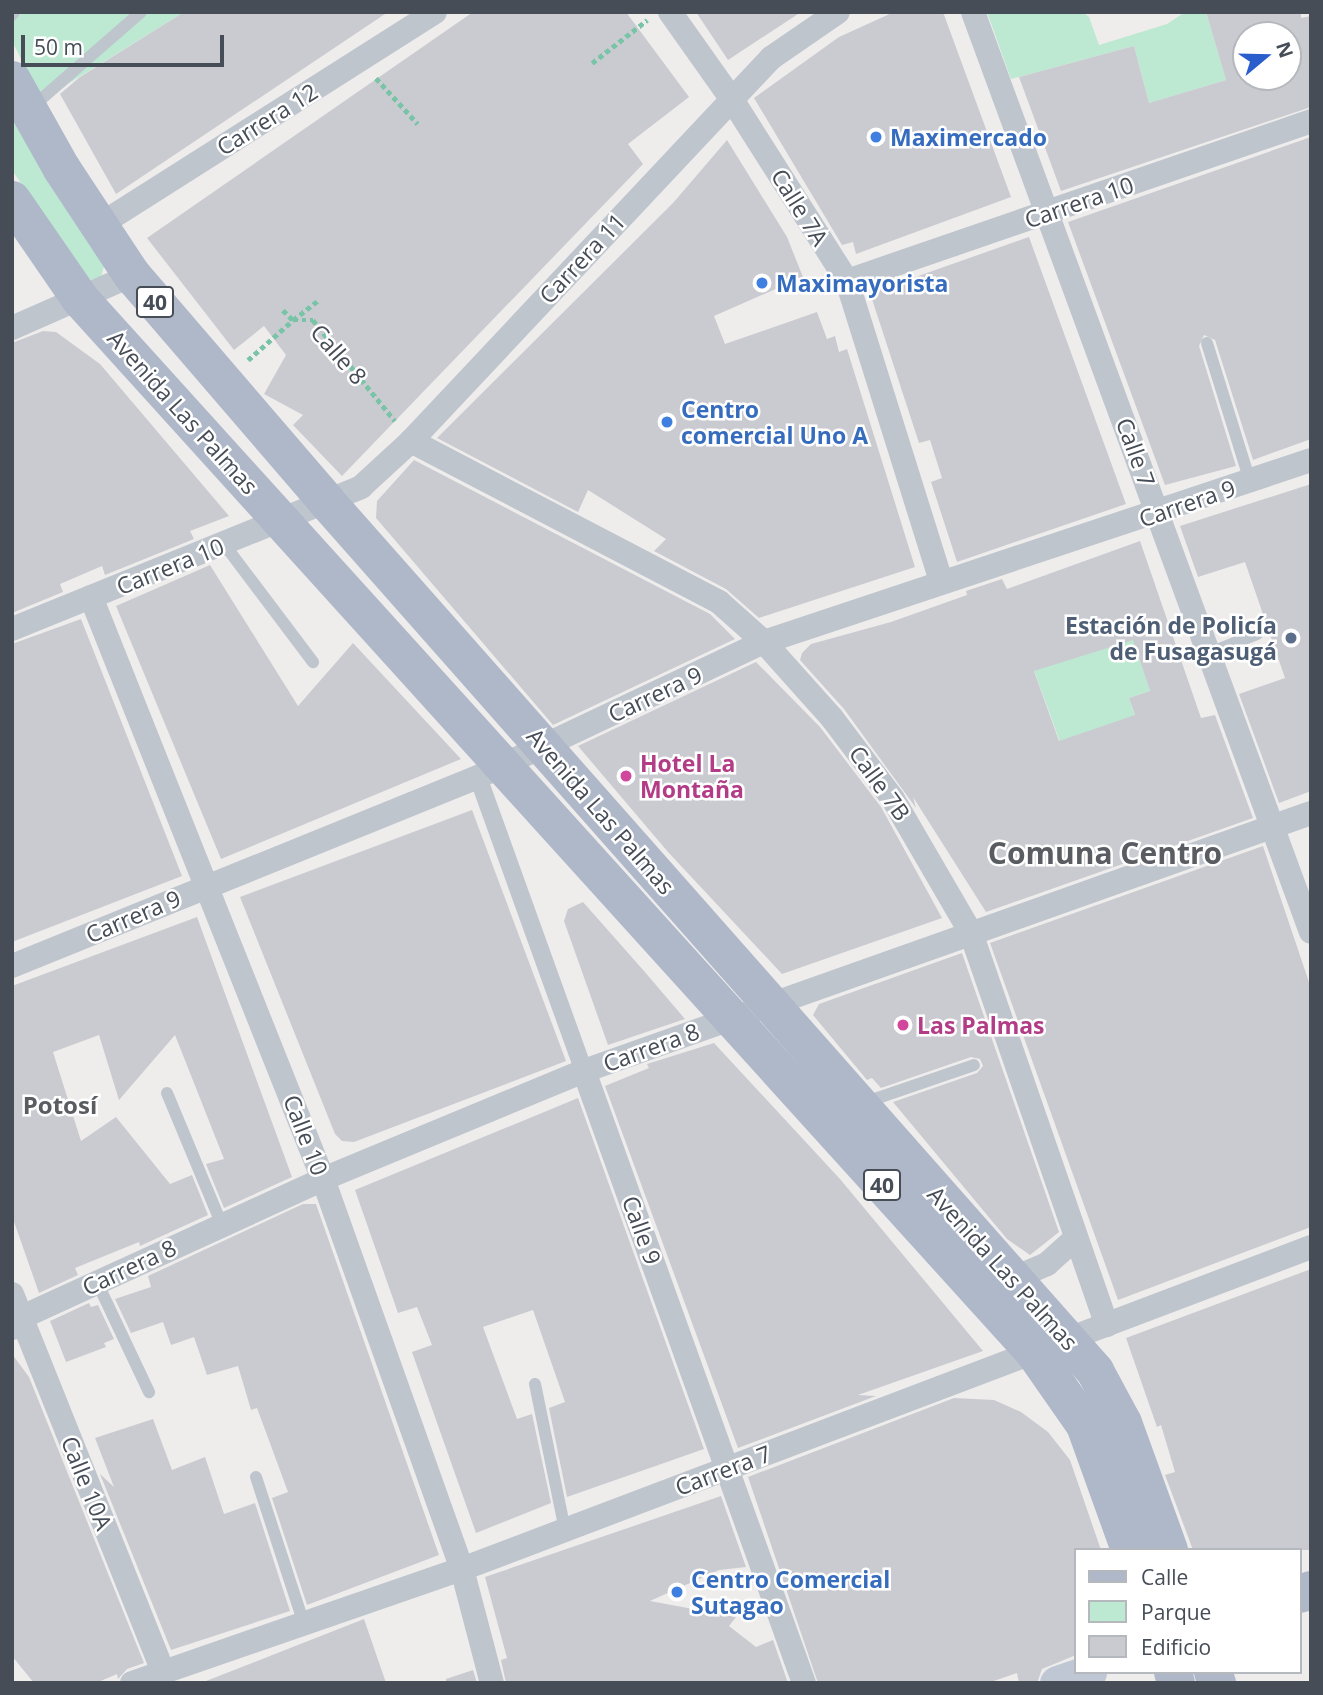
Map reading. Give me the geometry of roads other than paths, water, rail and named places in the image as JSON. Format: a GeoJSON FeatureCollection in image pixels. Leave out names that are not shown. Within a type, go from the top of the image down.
{"type":"FeatureCollection","features":[{"type":"Feature","properties":{"kind":"main road","name":"Avenida Las Palmas"},"geometry":{"type":"LineString","coordinates":[[20,95],[98,226],[132,275],[327,502],[1012,1279],[1051,1346],[1085,1425],[1129,1548]]}},
{"type":"Feature","properties":{"kind":"main road","name":"Avenida Las Palmas"},"geometry":{"type":"LineString","coordinates":[[12,200],[81,300],[282,521],[490,772],[1051,1346],[1110,1394],[1168,1548]]}},
{"type":"Feature","properties":{"kind":"main road"},"geometry":{"type":"LineString","coordinates":[[1058,1683],[1083,1674]]}},
{"type":"Feature","properties":{"kind":"street","name":"Carrera 12"},"geometry":{"type":"LineString","coordinates":[[98,226],[435,12]]}},
{"type":"Feature","properties":{"kind":"street","name":"Carrera 11"},"geometry":{"type":"LineString","coordinates":[[327,502],[361,487],[411,441],[731,98],[771,58],[838,12]]}},
{"type":"Feature","properties":{"kind":"street","name":"Calle 7"},"geometry":{"type":"LineString","coordinates":[[973,12],[1311,932]]}},
{"type":"Feature","properties":{"kind":"street","name":"Calle 7A"},"geometry":{"type":"LineString","coordinates":[[660,15],[731,98],[847,281],[941,581]]}},
{"type":"Feature","properties":{"kind":"street","name":"Carrera 10"},"geometry":{"type":"LineString","coordinates":[[847,281],[1311,121]]}},
{"type":"Feature","properties":{"kind":"street"},"geometry":{"type":"LineString","coordinates":[[12,328],[81,300],[132,275]]}},
{"type":"Feature","properties":{"kind":"street","name":"Calle 7B"},"geometry":{"type":"LineString","coordinates":[[411,441],[719,602],[764,642],[832,718],[893,799],[971,933],[1006,1054],[1107,1325]]}},
{"type":"Feature","properties":{"kind":"street","name":"Carrera 9"},"geometry":{"type":"LineString","coordinates":[[12,966],[490,772],[764,642],[941,581],[1158,514],[1311,460]]}},
{"type":"Feature","properties":{"kind":"street","name":"Carrera 10"},"geometry":{"type":"LineString","coordinates":[[12,629],[327,502]]}},
{"type":"Feature","properties":{"kind":"street","name":"Calle 10"},"geometry":{"type":"LineString","coordinates":[[91,597],[209,884],[323,1179],[461,1569],[492,1683]]}},
{"type":"Feature","properties":{"kind":"street","name":"Calle 9"},"geometry":{"type":"LineString","coordinates":[[490,772],[584,1071],[729,1468],[804,1683]]}},
{"type":"Feature","properties":{"kind":"street","name":"Carrera 8"},"geometry":{"type":"LineString","coordinates":[[16,1323],[97,1282],[323,1179],[584,1071],[1311,813]]}},
{"type":"Feature","properties":{"kind":"street"},"geometry":{"type":"LineString","coordinates":[[1012,1279],[1046,1264],[1075,1239]]}},
{"type":"Feature","properties":{"kind":"street","name":"Carrera 7"},"geometry":{"type":"LineString","coordinates":[[132,1683],[303,1621],[461,1569],[1311,1247]]}},
{"type":"Feature","properties":{"kind":"street","name":"Calle 10A"},"geometry":{"type":"LineString","coordinates":[[12,1293],[16,1323],[163,1671]]}},
{"type":"Feature","properties":{"kind":"lane"},"geometry":{"type":"LineString","coordinates":[[20,95],[141,12]]}},
{"type":"Feature","properties":{"kind":"lane"},"geometry":{"type":"LineString","coordinates":[[1207,343],[1250,481]]}},
{"type":"Feature","properties":{"kind":"lane"},"geometry":{"type":"LineString","coordinates":[[224,544],[313,662]]}},
{"type":"Feature","properties":{"kind":"lane"},"geometry":{"type":"LineString","coordinates":[[1209,653],[1257,634]]}},
{"type":"Feature","properties":{"kind":"lane"},"geometry":{"type":"LineString","coordinates":[[859,1105],[974,1065]]}},
{"type":"Feature","properties":{"kind":"lane"},"geometry":{"type":"LineString","coordinates":[[167,1093],[222,1225]]}},
{"type":"Feature","properties":{"kind":"lane"},"geometry":{"type":"LineString","coordinates":[[97,1282],[149,1392]]}},
{"type":"Feature","properties":{"kind":"lane"},"geometry":{"type":"LineString","coordinates":[[535,1384],[565,1530]]}},
{"type":"Feature","properties":{"kind":"lane"},"geometry":{"type":"LineString","coordinates":[[256,1477],[303,1621]]}},
{"type":"Feature","properties":{"kind":"place","name":"Maximercado"},"geometry":{"type":"Point","coordinates":[876,137]}},
{"type":"Feature","properties":{"kind":"place","name":"Maximayorista"},"geometry":{"type":"Point","coordinates":[762,283]}},
{"type":"Feature","properties":{"kind":"place","name":"Centro comercial Uno A"},"geometry":{"type":"Point","coordinates":[667,422]}},
{"type":"Feature","properties":{"kind":"place","name":"Estación de Policía de Fusagasugá"},"geometry":{"type":"Point","coordinates":[1291,638]}},
{"type":"Feature","properties":{"kind":"place","name":"Hotel La Montaña"},"geometry":{"type":"Point","coordinates":[626,776]}},
{"type":"Feature","properties":{"kind":"place","name":"Las Palmas"},"geometry":{"type":"Point","coordinates":[903,1025]}},
{"type":"Feature","properties":{"kind":"place","name":"Centro Comercial Sutagao"},"geometry":{"type":"Point","coordinates":[677,1592]}},
{"type":"Feature","properties":{"kind":"district","name":"Comuna Centro"},"geometry":{"type":"Point","coordinates":[1105,853]}},
{"type":"Feature","properties":{"kind":"district","name":"Potosí"},"geometry":{"type":"Point","coordinates":[60,1105]}}]}
